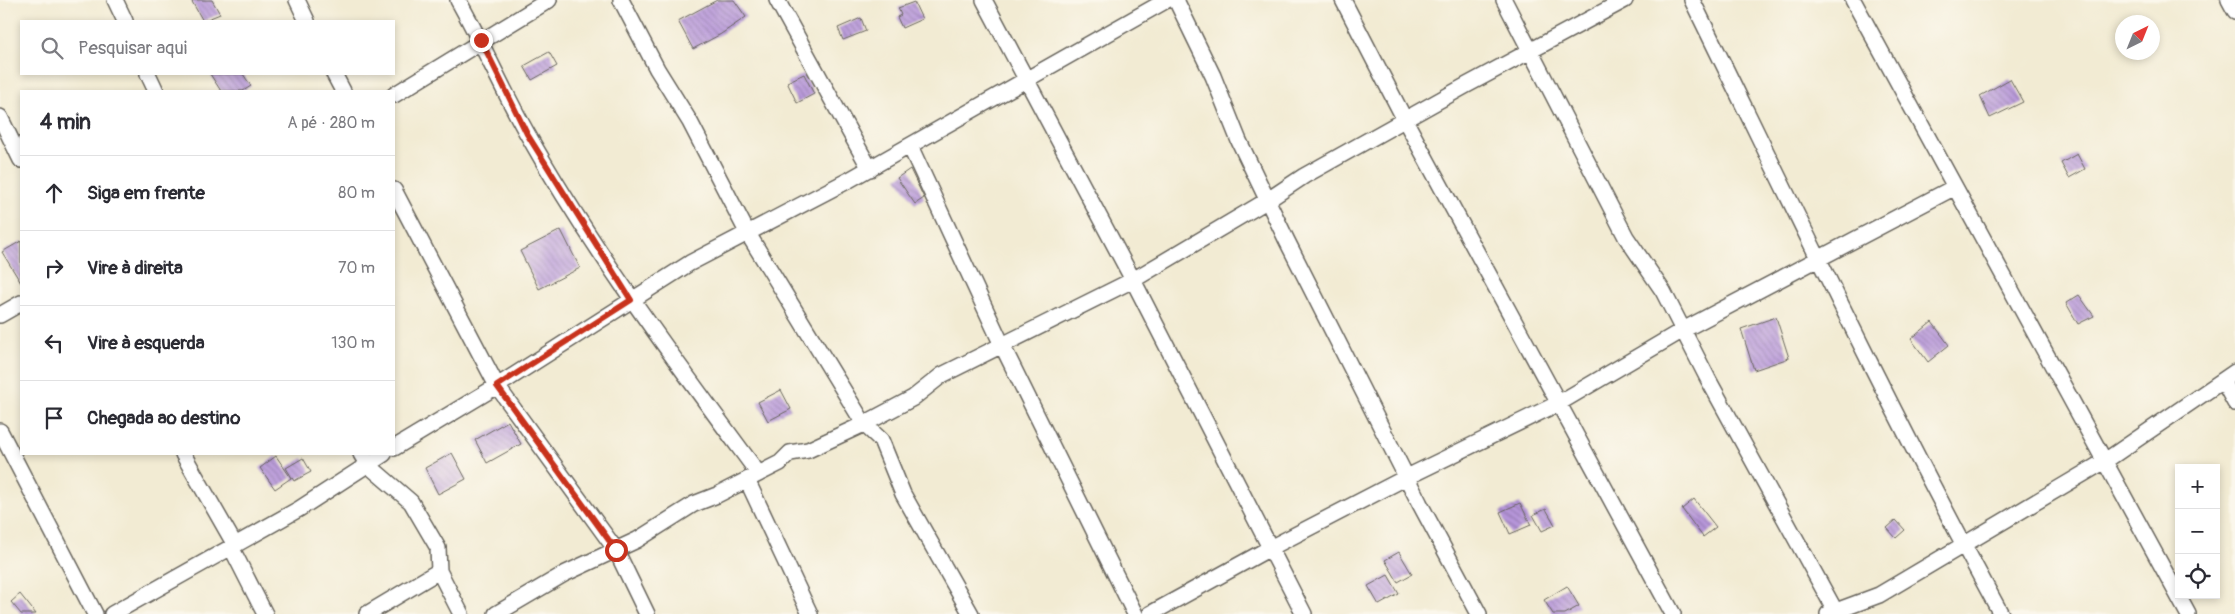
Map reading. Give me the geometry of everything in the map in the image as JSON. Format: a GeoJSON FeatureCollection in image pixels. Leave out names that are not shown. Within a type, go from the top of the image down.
{"type":"FeatureCollection","features":[{"type":"Feature","properties":{"kind":"street"},"geometry":{"type":"LineString","coordinates":[[115,0],[125,20]]}},
{"type":"Feature","properties":{"kind":"street"},"geometry":{"type":"LineString","coordinates":[[296,0],[306,20]]}},
{"type":"Feature","properties":{"kind":"street"},"geometry":{"type":"LineString","coordinates":[[458,0],[481,40],[527,134],[631,300],[752,476],[810,614]]}},
{"type":"Feature","properties":{"kind":"street"},"geometry":{"type":"LineString","coordinates":[[395,94],[549,0]]}},
{"type":"Feature","properties":{"kind":"street"},"geometry":{"type":"LineString","coordinates":[[621,0],[657,69],[690,122],[747,232],[864,424],[881,440],[902,494],[971,614]]}},
{"type":"Feature","properties":{"kind":"street"},"geometry":{"type":"LineString","coordinates":[[777,0],[870,169]]}},
{"type":"Feature","properties":{"kind":"street"},"geometry":{"type":"LineString","coordinates":[[984,0],[1132,280],[1304,614]]}},
{"type":"Feature","properties":{"kind":"street"},"geometry":{"type":"LineString","coordinates":[[395,447],[497,386],[690,263],[870,169],[1167,0]]}},
{"type":"Feature","properties":{"kind":"street"},"geometry":{"type":"LineString","coordinates":[[1176,0],[1213,76],[1238,141],[1478,614]]}},
{"type":"Feature","properties":{"kind":"street"},"geometry":{"type":"LineString","coordinates":[[1344,0],[1405,120],[1673,614]]}},
{"type":"Feature","properties":{"kind":"street"},"geometry":{"type":"LineString","coordinates":[[1504,0],[1529,51],[1580,142],[1626,237],[1663,291],[1833,613],[1879,595],[2104,461],[2229,377],[2235,403]]}},
{"type":"Feature","properties":{"kind":"street"},"geometry":{"type":"LineString","coordinates":[[496,614],[564,574],[637,540],[694,504],[717,495],[780,463],[790,454],[808,450],[864,424],[912,398],[942,376],[1132,280],[1268,200],[1304,176],[1529,51],[1626,0]]}},
{"type":"Feature","properties":{"kind":"street"},"geometry":{"type":"LineString","coordinates":[[1692,0],[1819,260],[1963,545],[2001,614]]}},
{"type":"Feature","properties":{"kind":"street"},"geometry":{"type":"LineString","coordinates":[[1853,0],[2188,614]]}},
{"type":"Feature","properties":{"kind":"street"},"geometry":{"type":"LineString","coordinates":[[2229,0],[2235,11]]}},
{"type":"Feature","properties":{"kind":"street"},"geometry":{"type":"LineString","coordinates":[[148,75],[156,90]]}},
{"type":"Feature","properties":{"kind":"street"},"geometry":{"type":"LineString","coordinates":[[334,75],[342,90]]}},
{"type":"Feature","properties":{"kind":"street"},"geometry":{"type":"LineString","coordinates":[[0,117],[20,158]]}},
{"type":"Feature","properties":{"kind":"street"},"geometry":{"type":"LineString","coordinates":[[910,146],[1002,345],[1135,614]]}},
{"type":"Feature","properties":{"kind":"street"},"geometry":{"type":"LineString","coordinates":[[1150,614],[1270,548],[1407,477],[1559,403],[1683,330],[1955,187]]}},
{"type":"Feature","properties":{"kind":"street"},"geometry":{"type":"LineString","coordinates":[[395,192],[497,386],[616,550],[647,614]]}},
{"type":"Feature","properties":{"kind":"street"},"geometry":{"type":"LineString","coordinates":[[0,315],[20,304]]}},
{"type":"Feature","properties":{"kind":"street"},"geometry":{"type":"LineString","coordinates":[[0,432],[94,614]]}},
{"type":"Feature","properties":{"kind":"street"},"geometry":{"type":"LineString","coordinates":[[183,455],[233,546],[265,614]]}},
{"type":"Feature","properties":{"kind":"street"},"geometry":{"type":"LineString","coordinates":[[112,614],[299,509],[364,459],[380,455]]}},
{"type":"Feature","properties":{"kind":"street"},"geometry":{"type":"LineString","coordinates":[[364,459],[411,502],[438,548],[439,571],[461,614]]}},
{"type":"Feature","properties":{"kind":"street"},"geometry":{"type":"LineString","coordinates":[[367,614],[439,571]]}},
{"type":"Feature","properties":{"kind":"building"},"geometry":{"type":"Polygon","coordinates":[[[191,0],[212,0],[220,14],[202,20],[191,0]]]}},
{"type":"Feature","properties":{"kind":"building"},"geometry":{"type":"Polygon","coordinates":[[[717,0],[734,0],[746,17],[721,34],[693,49],[678,21],[717,0]]]}},
{"type":"Feature","properties":{"kind":"building"},"geometry":{"type":"Polygon","coordinates":[[[914,2],[922,19],[902,28],[897,17],[901,15],[898,8],[914,2]]]}},
{"type":"Feature","properties":{"kind":"building"},"geometry":{"type":"Polygon","coordinates":[[[861,18],[866,31],[843,40],[838,28],[861,18]]]}},
{"type":"Feature","properties":{"kind":"building"},"geometry":{"type":"Polygon","coordinates":[[[549,52],[557,66],[532,80],[524,66],[549,52]]]}},
{"type":"Feature","properties":{"kind":"building"},"geometry":{"type":"Polygon","coordinates":[[[804,74],[814,94],[797,103],[787,82],[804,74]]]}},
{"type":"Feature","properties":{"kind":"building"},"geometry":{"type":"Polygon","coordinates":[[[211,75],[244,75],[251,86],[245,90],[220,90],[211,75]]]}},
{"type":"Feature","properties":{"kind":"building"},"geometry":{"type":"Polygon","coordinates":[[[2010,79],[2023,102],[1990,118],[1980,96],[2010,79]]]}},
{"type":"Feature","properties":{"kind":"building"},"geometry":{"type":"Polygon","coordinates":[[[2077,154],[2085,169],[2069,178],[2061,163],[2077,154]]]}},
{"type":"Feature","properties":{"kind":"building"},"geometry":{"type":"Polygon","coordinates":[[[910,169],[924,198],[915,204],[897,178],[910,169]]]}},
{"type":"Feature","properties":{"kind":"building"},"geometry":{"type":"Polygon","coordinates":[[[561,230],[580,268],[539,289],[520,251],[561,230]]]}},
{"type":"Feature","properties":{"kind":"building"},"geometry":{"type":"Polygon","coordinates":[[[20,242],[20,281],[2,252],[20,242]]]}},
{"type":"Feature","properties":{"kind":"building"},"geometry":{"type":"Polygon","coordinates":[[[2079,295],[2094,316],[2078,324],[2066,303],[2079,295]]]}},
{"type":"Feature","properties":{"kind":"building"},"geometry":{"type":"Polygon","coordinates":[[[1776,317],[1789,358],[1754,370],[1741,329],[1776,317]]]}},
{"type":"Feature","properties":{"kind":"building"},"geometry":{"type":"Polygon","coordinates":[[[1932,322],[1949,345],[1928,362],[1911,339],[1932,322]]]}},
{"type":"Feature","properties":{"kind":"building"},"geometry":{"type":"Polygon","coordinates":[[[781,390],[791,409],[768,421],[758,402],[781,390]]]}},
{"type":"Feature","properties":{"kind":"building"},"geometry":{"type":"Polygon","coordinates":[[[508,421],[521,444],[487,463],[475,440],[508,421]]]}},
{"type":"Feature","properties":{"kind":"building"},"geometry":{"type":"Polygon","coordinates":[[[452,453],[466,479],[438,494],[425,468],[452,453]]]}},
{"type":"Feature","properties":{"kind":"building"},"geometry":{"type":"Polygon","coordinates":[[[276,456],[291,478],[275,489],[260,468],[276,456]]]}},
{"type":"Feature","properties":{"kind":"building"},"geometry":{"type":"Polygon","coordinates":[[[303,458],[311,472],[294,481],[286,468],[303,458]]]}},
{"type":"Feature","properties":{"kind":"building"},"geometry":{"type":"Polygon","coordinates":[[[1694,499],[1716,527],[1703,537],[1682,509],[1694,499]]]}},
{"type":"Feature","properties":{"kind":"building"},"geometry":{"type":"Polygon","coordinates":[[[1520,503],[1531,525],[1510,534],[1500,512],[1520,503]]]}},
{"type":"Feature","properties":{"kind":"building"},"geometry":{"type":"Polygon","coordinates":[[[1546,509],[1555,525],[1542,531],[1533,515],[1546,509]]]}},
{"type":"Feature","properties":{"kind":"building"},"geometry":{"type":"Polygon","coordinates":[[[1896,520],[1905,530],[1896,538],[1887,528],[1896,520]]]}},
{"type":"Feature","properties":{"kind":"building"},"geometry":{"type":"Polygon","coordinates":[[[1399,552],[1412,574],[1398,582],[1385,560],[1399,552]]]}},
{"type":"Feature","properties":{"kind":"building"},"geometry":{"type":"Polygon","coordinates":[[[1388,575],[1399,594],[1379,605],[1368,586],[1388,575]]]}},
{"type":"Feature","properties":{"kind":"building"},"geometry":{"type":"Polygon","coordinates":[[[1567,586],[1579,606],[1565,614],[1553,614],[1544,600],[1567,586]]]}},
{"type":"Feature","properties":{"kind":"building"},"geometry":{"type":"Polygon","coordinates":[[[20,594],[36,614],[21,614],[11,602],[20,594]]]}},
{"type":"Feature","properties":{"kind":"route"},"geometry":{"type":"LineString","coordinates":[[481,40],[527,134],[631,300],[497,386],[568,488],[616,550]]}}]}
